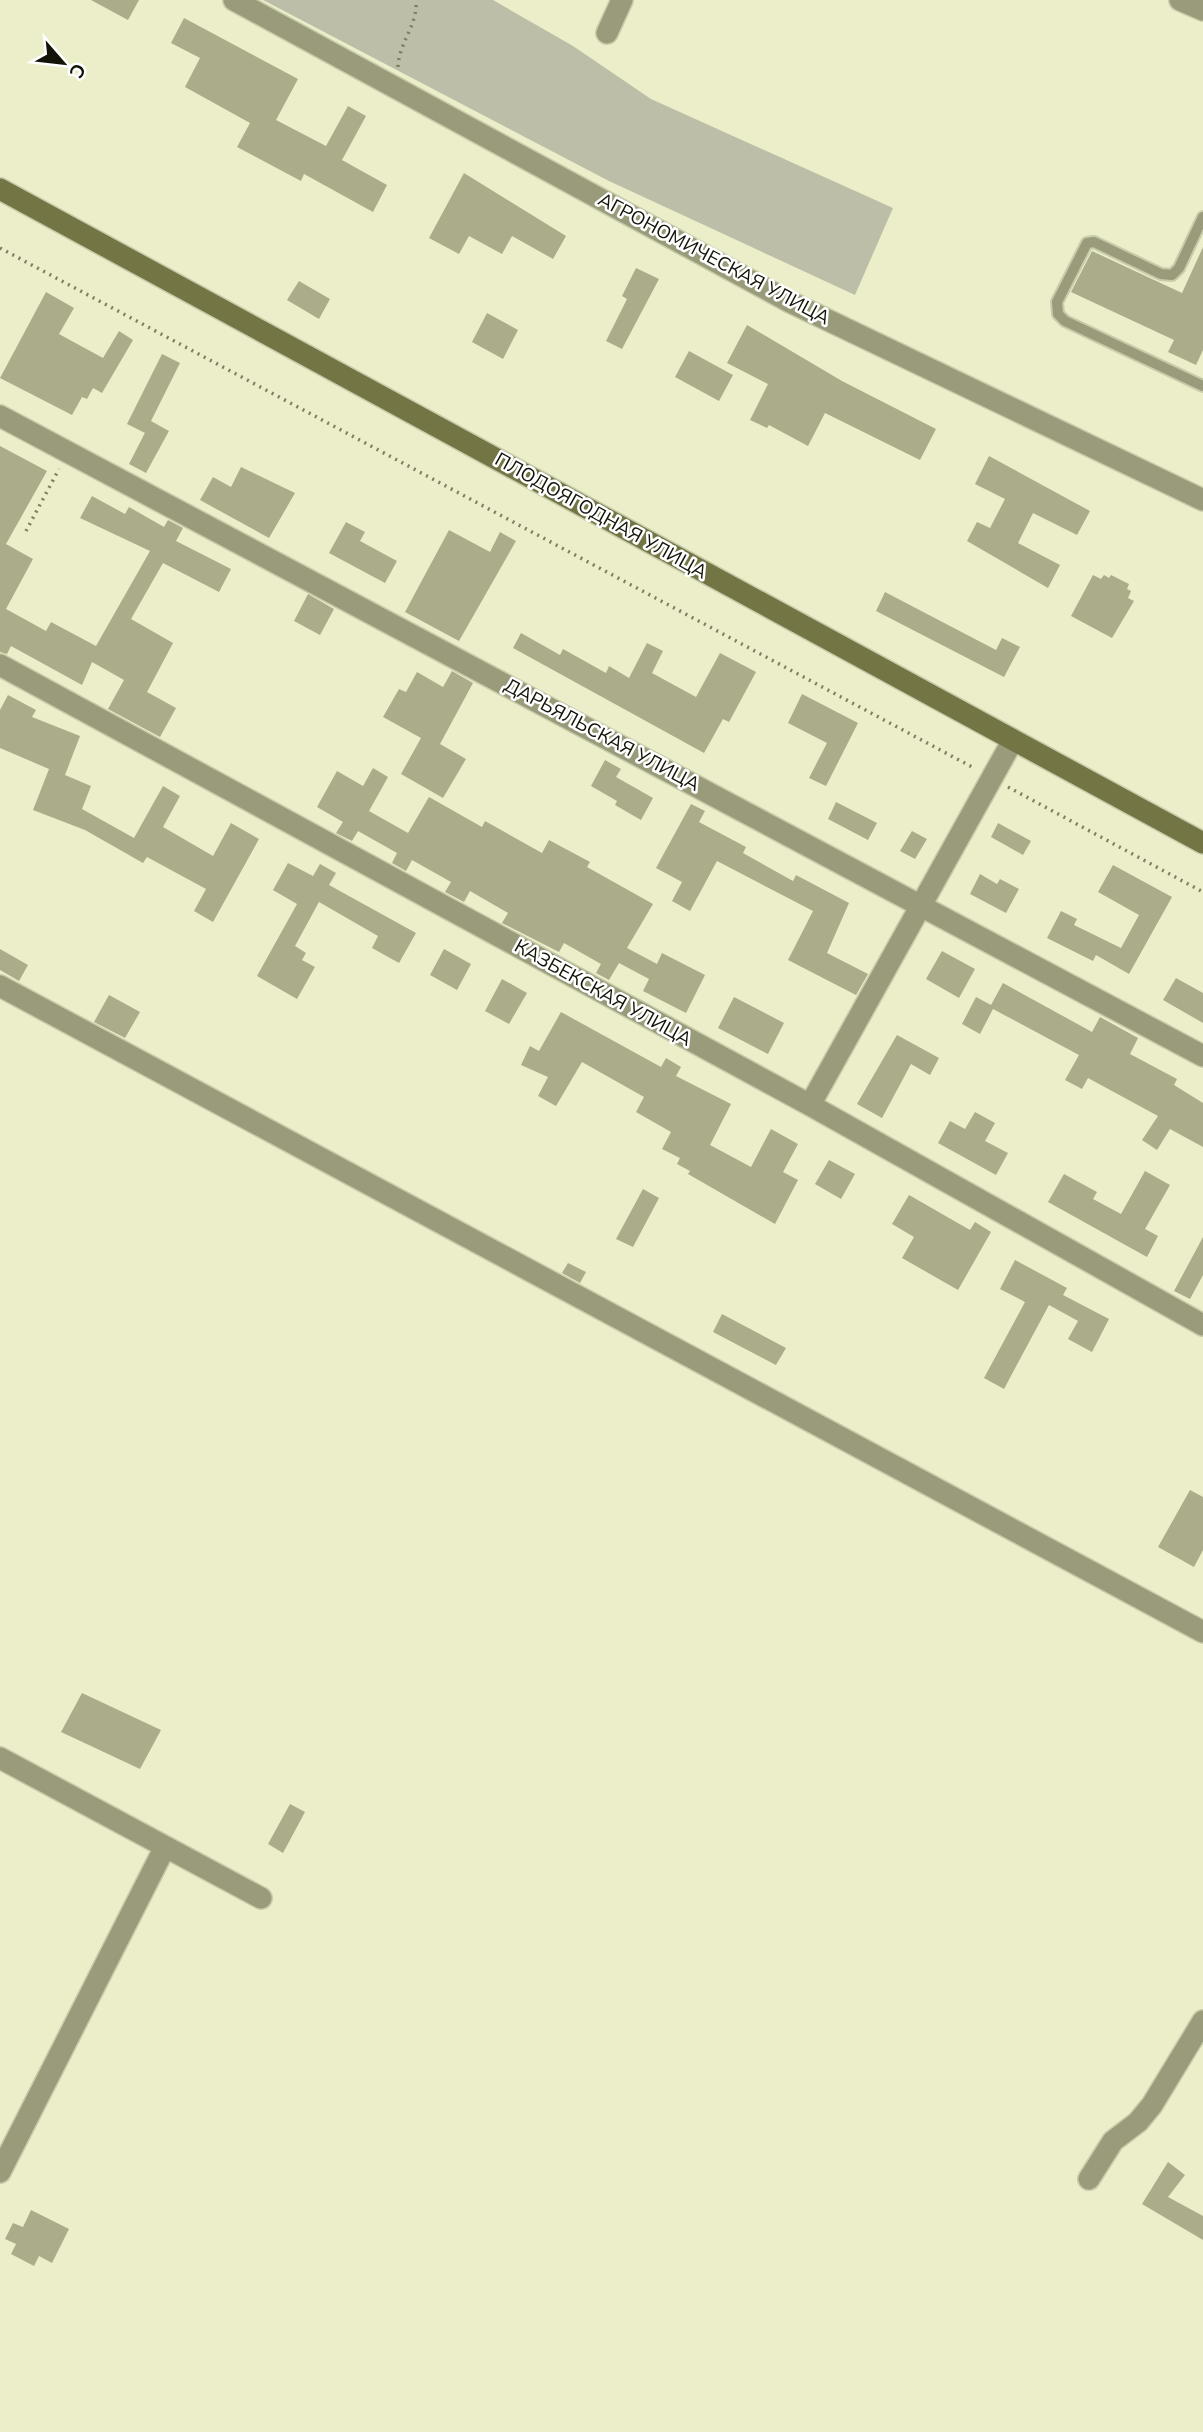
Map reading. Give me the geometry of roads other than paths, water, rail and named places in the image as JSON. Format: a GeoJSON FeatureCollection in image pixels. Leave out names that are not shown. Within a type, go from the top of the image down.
{"type":"FeatureCollection","features":[{"type":"Feature","properties":{"kind":"street","name":"АГРОНОМИЧЕСКАЯ УЛИЦА"},"geometry":{"type":"LineString","coordinates":[[234,0],[790,302],[1203,500]]}},
{"type":"Feature","properties":{"kind":"street"},"geometry":{"type":"LineString","coordinates":[[607,33],[622,0]]}},
{"type":"Feature","properties":{"kind":"street"},"geometry":{"type":"LineString","coordinates":[[1180,0],[1203,10]]}},
{"type":"Feature","properties":{"kind":"street","name":"ПЛОДОЯГОДНАЯ УЛИЦА"},"geometry":{"type":"LineString","coordinates":[[0,189],[1203,844]]}},
{"type":"Feature","properties":{"kind":"street","name":"ДАРЬЯЛЬСКАЯ УЛИЦА"},"geometry":{"type":"LineString","coordinates":[[0,416],[922,904],[1203,1056]]}},
{"type":"Feature","properties":{"kind":"street","name":"КАЗБЕКСКАЯ УЛИЦА"},"geometry":{"type":"LineString","coordinates":[[0,665],[810,1105],[1203,1325]]}},
{"type":"Feature","properties":{"kind":"street"},"geometry":{"type":"LineString","coordinates":[[810,1105],[1013,740]]}},
{"type":"Feature","properties":{"kind":"street"},"geometry":{"type":"LineString","coordinates":[[0,986],[1203,1632]]}},
{"type":"Feature","properties":{"kind":"street"},"geometry":{"type":"LineString","coordinates":[[0,1758],[261,1898]]}},
{"type":"Feature","properties":{"kind":"street"},"geometry":{"type":"LineString","coordinates":[[0,2172],[165,1847]]}},
{"type":"Feature","properties":{"kind":"street"},"geometry":{"type":"LineString","coordinates":[[1089,2179],[1113,2141],[1138,2122],[1152,2105],[1203,2021]]}},
{"type":"Feature","properties":{"kind":"lane"},"geometry":{"type":"LineString","coordinates":[[1203,217],[1172,275],[1161,274],[1094,242],[1087,243],[1058,302],[1058,314],[1065,321],[1203,386]]}}]}
